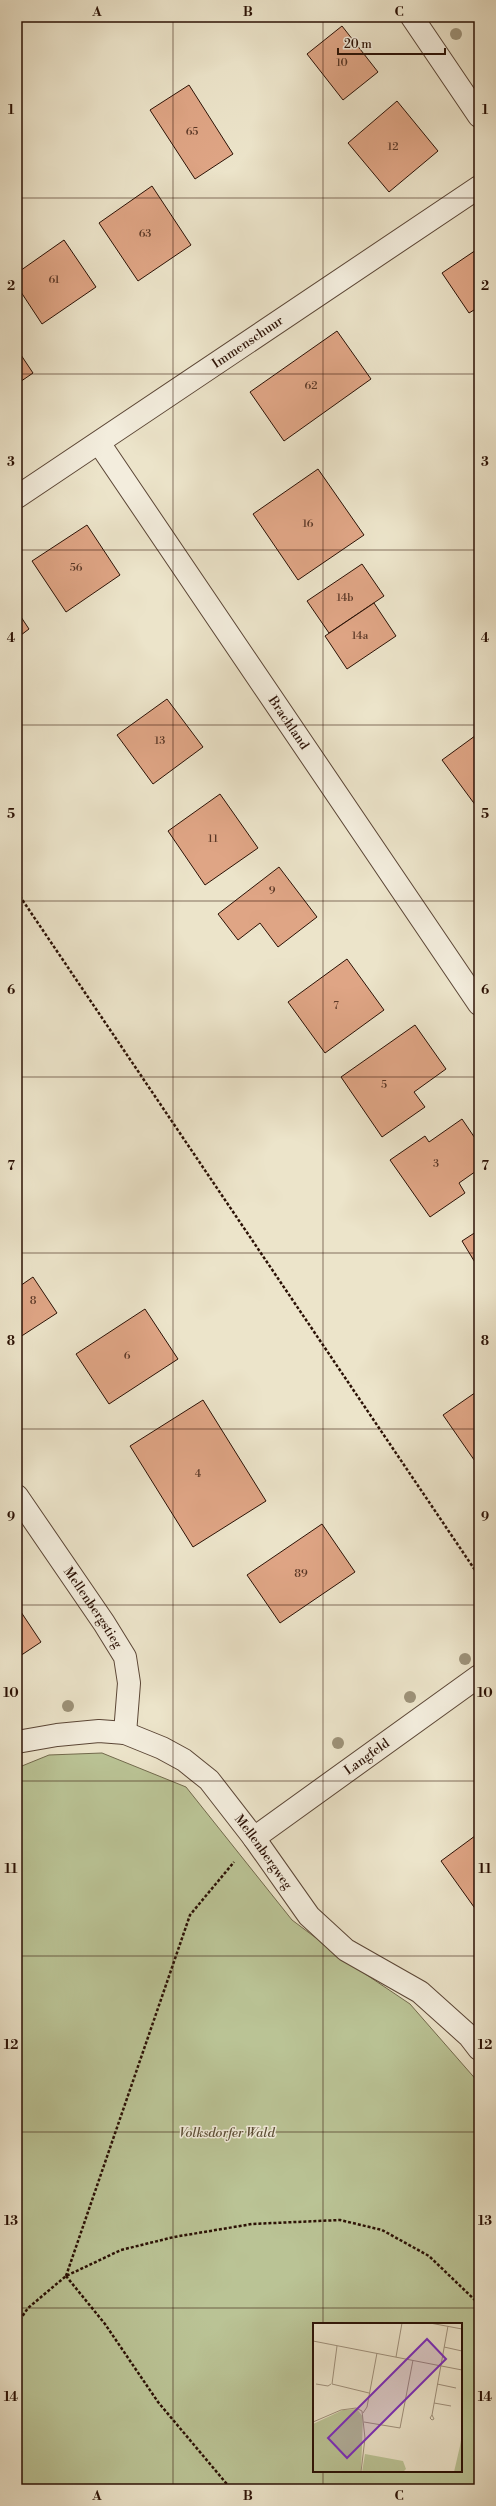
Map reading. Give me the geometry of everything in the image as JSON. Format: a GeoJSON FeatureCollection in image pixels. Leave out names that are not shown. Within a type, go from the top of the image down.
{"type":"FeatureCollection","features":[{"type":"Feature","properties":{"kind":"street"},"geometry":{"type":"LineString","coordinates":[[412,17],[479,116]]}},
{"type":"Feature","properties":{"kind":"street","name":"Immenschuur"},"geometry":{"type":"LineString","coordinates":[[17,497],[479,187]]}},
{"type":"Feature","properties":{"kind":"street","name":"Brachland"},"geometry":{"type":"LineString","coordinates":[[99,443],[479,1004]]}},
{"type":"Feature","properties":{"kind":"street","name":"Mellenbergstieg"},"geometry":{"type":"LineString","coordinates":[[17,1496],[104,1623],[125,1657],[129,1684],[125,1734]]}},
{"type":"Feature","properties":{"kind":"street","name":"Langfeld"},"geometry":{"type":"LineString","coordinates":[[254,1838],[479,1676]]}},
{"type":"Feature","properties":{"kind":"street","name":"Mellenbergweg"},"geometry":{"type":"LineString","coordinates":[[17,1742],[57,1735],[99,1731],[125,1734],[162,1748],[184,1760],[209,1780],[254,1838],[309,1916],[346,1950],[420,1992],[469,2036],[479,2049]]}},
{"type":"Feature","properties":{"kind":"path"},"geometry":{"type":"LineString","coordinates":[[17,892],[479,1576]]}},
{"type":"Feature","properties":{"kind":"path"},"geometry":{"type":"LineString","coordinates":[[66,2276],[190,1915],[254,1838]]}},
{"type":"Feature","properties":{"kind":"path"},"geometry":{"type":"LineString","coordinates":[[17,2324],[28,2308],[66,2276],[121,2250],[174,2237],[252,2224],[340,2220],[382,2230],[429,2256],[479,2304]]}},
{"type":"Feature","properties":{"kind":"path"},"geometry":{"type":"LineString","coordinates":[[66,2276],[105,2324],[158,2402],[231,2489]]}},
{"type":"Feature","properties":{"kind":"green space","name":"Volksdorfer Wald"},"geometry":{"type":"Polygon","coordinates":[[[102,1753],[186,1787],[292,1920],[352,1965],[410,2004],[479,2083],[479,2489],[17,2489],[17,1768],[49,1755],[102,1753]]]}},
{"type":"Feature","properties":{"kind":"building"},"geometry":{"type":"Polygon","coordinates":[[[342,26],[378,72],[343,100],[307,54],[342,26]]]}},
{"type":"Feature","properties":{"kind":"building"},"geometry":{"type":"Polygon","coordinates":[[[189,85],[233,154],[195,179],[150,110],[189,85]]]}},
{"type":"Feature","properties":{"kind":"building"},"geometry":{"type":"Polygon","coordinates":[[[397,101],[438,151],[389,192],[348,143],[397,101]]]}},
{"type":"Feature","properties":{"kind":"building"},"geometry":{"type":"Polygon","coordinates":[[[152,186],[191,245],[138,281],[99,223],[152,186]]]}},
{"type":"Feature","properties":{"kind":"building"},"geometry":{"type":"Polygon","coordinates":[[[64,240],[96,287],[42,324],[17,286],[17,273],[64,240]]]}},
{"type":"Feature","properties":{"kind":"building"},"geometry":{"type":"Polygon","coordinates":[[[479,248],[479,307],[469,313],[442,273],[479,248]]]}},
{"type":"Feature","properties":{"kind":"building"},"geometry":{"type":"Polygon","coordinates":[[[337,331],[371,379],[284,441],[250,392],[337,331]]]}},
{"type":"Feature","properties":{"kind":"building"},"geometry":{"type":"Polygon","coordinates":[[[17,349],[33,373],[17,384],[17,349]]]}},
{"type":"Feature","properties":{"kind":"building"},"geometry":{"type":"Polygon","coordinates":[[[318,469],[364,535],[298,580],[253,514],[318,469]]]}},
{"type":"Feature","properties":{"kind":"building"},"geometry":{"type":"Polygon","coordinates":[[[87,525],[120,575],[66,612],[32,561],[87,525]]]}},
{"type":"Feature","properties":{"kind":"building"},"geometry":{"type":"Polygon","coordinates":[[[362,564],[384,596],[329,633],[307,601],[362,564]]]}},
{"type":"Feature","properties":{"kind":"building"},"geometry":{"type":"Polygon","coordinates":[[[374,603],[396,636],[347,669],[325,636],[374,603]]]}},
{"type":"Feature","properties":{"kind":"building"},"geometry":{"type":"Polygon","coordinates":[[[17,611],[29,629],[17,638],[17,611]]]}},
{"type":"Feature","properties":{"kind":"building"},"geometry":{"type":"Polygon","coordinates":[[[167,699],[203,747],[153,784],[117,735],[167,699]]]}},
{"type":"Feature","properties":{"kind":"building"},"geometry":{"type":"Polygon","coordinates":[[[479,733],[479,810],[442,760],[479,733]]]}},
{"type":"Feature","properties":{"kind":"building"},"geometry":{"type":"Polygon","coordinates":[[[220,794],[258,848],[205,885],[168,831],[220,794]]]}},
{"type":"Feature","properties":{"kind":"building"},"geometry":{"type":"Polygon","coordinates":[[[279,867],[317,917],[278,947],[260,923],[238,940],[218,914],[279,867]]]}},
{"type":"Feature","properties":{"kind":"building"},"geometry":{"type":"Polygon","coordinates":[[[347,959],[384,1010],[325,1053],[288,1002],[347,959]]]}},
{"type":"Feature","properties":{"kind":"building"},"geometry":{"type":"Polygon","coordinates":[[[415,1025],[446,1069],[414,1092],[425,1107],[382,1137],[341,1077],[415,1025]]]}},
{"type":"Feature","properties":{"kind":"building"},"geometry":{"type":"Polygon","coordinates":[[[462,1119],[479,1144],[479,1169],[459,1183],[465,1193],[430,1217],[390,1160],[425,1136],[429,1142],[462,1119]]]}},
{"type":"Feature","properties":{"kind":"building"},"geometry":{"type":"Polygon","coordinates":[[[479,1230],[479,1269],[462,1241],[479,1230]]]}},
{"type":"Feature","properties":{"kind":"building"},"geometry":{"type":"Polygon","coordinates":[[[33,1277],[57,1313],[17,1339],[17,1288],[33,1277]]]}},
{"type":"Feature","properties":{"kind":"building"},"geometry":{"type":"Polygon","coordinates":[[[145,1309],[178,1359],[109,1404],[76,1354],[145,1309]]]}},
{"type":"Feature","properties":{"kind":"building"},"geometry":{"type":"Polygon","coordinates":[[[479,1390],[479,1467],[443,1415],[479,1390]]]}},
{"type":"Feature","properties":{"kind":"building"},"geometry":{"type":"Polygon","coordinates":[[[203,1400],[266,1501],[193,1547],[130,1446],[203,1400]]]}},
{"type":"Feature","properties":{"kind":"building"},"geometry":{"type":"Polygon","coordinates":[[[322,1524],[355,1572],[280,1623],[247,1575],[322,1524]]]}},
{"type":"Feature","properties":{"kind":"building"},"geometry":{"type":"Polygon","coordinates":[[[17,1606],[41,1642],[17,1658],[17,1606]]]}},
{"type":"Feature","properties":{"kind":"building"},"geometry":{"type":"Polygon","coordinates":[[[479,1833],[479,1914],[441,1861],[479,1833]]]}}]}
